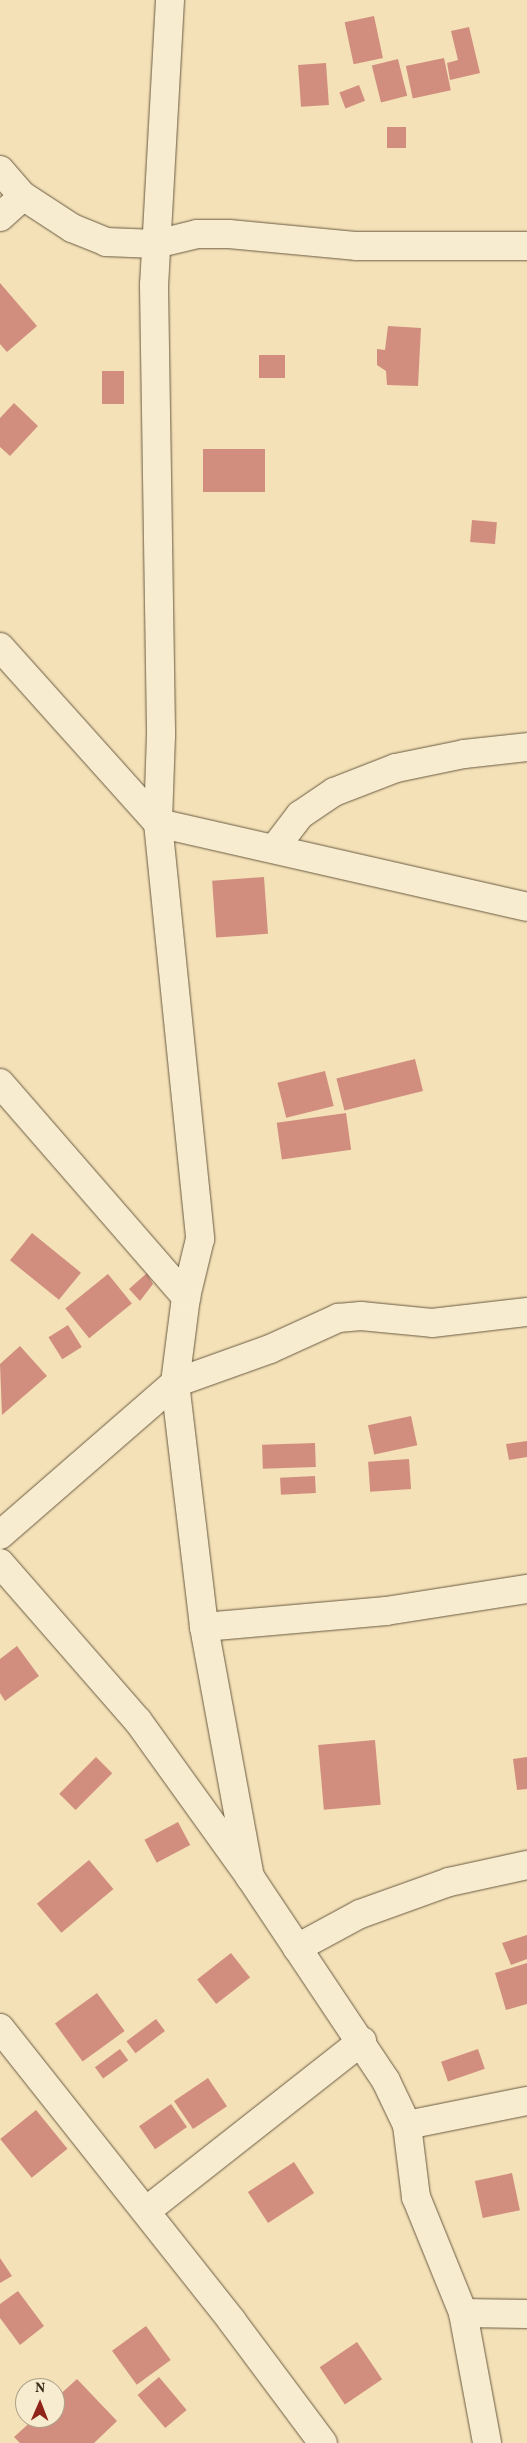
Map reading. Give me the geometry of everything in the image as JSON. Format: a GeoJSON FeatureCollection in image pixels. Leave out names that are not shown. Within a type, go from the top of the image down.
{"type":"FeatureCollection","features":[{"type":"Feature","properties":{"kind":"street"},"geometry":{"type":"LineString","coordinates":[[170,0],[156,244],[161,734],[158,822],[200,1239],[186,1297],[175,1383],[204,1628],[250,1877]]}},
{"type":"Feature","properties":{"kind":"street"},"geometry":{"type":"LineString","coordinates":[[0,170],[23,196],[72,228],[106,242],[156,244],[197,234],[229,234],[357,246],[527,246]]}},
{"type":"Feature","properties":{"kind":"street"},"geometry":{"type":"LineString","coordinates":[[0,217],[23,196]]}},
{"type":"Feature","properties":{"kind":"street"},"geometry":{"type":"LineString","coordinates":[[0,648],[158,822],[527,907]]}},
{"type":"Feature","properties":{"kind":"street"},"geometry":{"type":"LineString","coordinates":[[274,849],[300,815],[334,792],[396,768],[464,754],[527,747]]}},
{"type":"Feature","properties":{"kind":"street"},"geometry":{"type":"LineString","coordinates":[[0,1084],[186,1297]]}},
{"type":"Feature","properties":{"kind":"street"},"geometry":{"type":"LineString","coordinates":[[0,1535],[175,1383],[270,1349],[338,1318],[360,1316],[432,1323],[527,1312]]}},
{"type":"Feature","properties":{"kind":"street"},"geometry":{"type":"LineString","coordinates":[[0,1563],[138,1721],[250,1877],[362,2041],[386,2081],[407,2125],[416,2197],[463,2312],[480,2438]]}},
{"type":"Feature","properties":{"kind":"street"},"geometry":{"type":"LineString","coordinates":[[204,1628],[386,1611],[527,1589]]}},
{"type":"Feature","properties":{"kind":"street"},"geometry":{"type":"LineString","coordinates":[[298,1948],[369,1911],[449,1882],[527,1866]]}},
{"type":"Feature","properties":{"kind":"street"},"geometry":{"type":"LineString","coordinates":[[0,2028],[146,2211],[323,2443]]}},
{"type":"Feature","properties":{"kind":"street"},"geometry":{"type":"LineString","coordinates":[[146,2211],[362,2041]]}},
{"type":"Feature","properties":{"kind":"street"},"geometry":{"type":"LineString","coordinates":[[407,2125],[527,2101]]}},
{"type":"Feature","properties":{"kind":"street"},"geometry":{"type":"LineString","coordinates":[[463,2312],[527,2314]]}},
{"type":"Feature","properties":{"kind":"building"},"geometry":{"type":"Polygon","coordinates":[[[374,16],[383,58],[354,64],[345,22],[374,16]]]}},
{"type":"Feature","properties":{"kind":"building"},"geometry":{"type":"Polygon","coordinates":[[[469,27],[480,73],[450,80],[447,63],[458,60],[451,31],[469,27]]]}},
{"type":"Feature","properties":{"kind":"building"},"geometry":{"type":"Polygon","coordinates":[[[444,58],[451,90],[413,98],[406,66],[444,58]]]}},
{"type":"Feature","properties":{"kind":"building"},"geometry":{"type":"Polygon","coordinates":[[[398,59],[407,96],[381,102],[372,66],[398,59]]]}},
{"type":"Feature","properties":{"kind":"building"},"geometry":{"type":"Polygon","coordinates":[[[326,63],[329,105],[301,107],[298,65],[326,63]]]}},
{"type":"Feature","properties":{"kind":"building"},"geometry":{"type":"Polygon","coordinates":[[[359,85],[365,101],[345,108],[339,93],[359,85]]]}},
{"type":"Feature","properties":{"kind":"building"},"geometry":{"type":"Polygon","coordinates":[[[387,127],[406,127],[406,148],[387,148],[387,127]]]}},
{"type":"Feature","properties":{"kind":"building"},"geometry":{"type":"Polygon","coordinates":[[[0,283],[37,326],[7,352],[0,344],[0,283]]]}},
{"type":"Feature","properties":{"kind":"building"},"geometry":{"type":"Polygon","coordinates":[[[388,326],[421,328],[418,386],[387,385],[386,371],[377,365],[377,349],[385,350],[388,326]]]}},
{"type":"Feature","properties":{"kind":"building"},"geometry":{"type":"Polygon","coordinates":[[[259,355],[285,355],[285,378],[259,378],[259,355]]]}},
{"type":"Feature","properties":{"kind":"building"},"geometry":{"type":"Polygon","coordinates":[[[102,371],[124,371],[124,404],[102,404],[102,371]]]}},
{"type":"Feature","properties":{"kind":"building"},"geometry":{"type":"Polygon","coordinates":[[[14,403],[38,426],[10,456],[0,447],[0,418],[14,403]]]}},
{"type":"Feature","properties":{"kind":"building"},"geometry":{"type":"Polygon","coordinates":[[[203,449],[265,449],[265,492],[203,492],[203,449]]]}},
{"type":"Feature","properties":{"kind":"building"},"geometry":{"type":"Polygon","coordinates":[[[472,520],[497,522],[495,544],[470,542],[472,520]]]}},
{"type":"Feature","properties":{"kind":"building"},"geometry":{"type":"Polygon","coordinates":[[[264,877],[268,934],[216,937],[212,881],[264,877]]]}},
{"type":"Feature","properties":{"kind":"building"},"geometry":{"type":"Polygon","coordinates":[[[415,1059],[423,1091],[344,1111],[336,1079],[415,1059]]]}},
{"type":"Feature","properties":{"kind":"building"},"geometry":{"type":"Polygon","coordinates":[[[325,1071],[334,1106],[286,1118],[277,1083],[325,1071]]]}},
{"type":"Feature","properties":{"kind":"building"},"geometry":{"type":"Polygon","coordinates":[[[346,1113],[351,1150],[282,1159],[277,1123],[346,1113]]]}},
{"type":"Feature","properties":{"kind":"building"},"geometry":{"type":"Polygon","coordinates":[[[32,1233],[81,1273],[59,1300],[10,1260],[32,1233]]]}},
{"type":"Feature","properties":{"kind":"building"},"geometry":{"type":"Polygon","coordinates":[[[147,1273],[153,1284],[140,1301],[129,1289],[147,1273]]]}},
{"type":"Feature","properties":{"kind":"building"},"geometry":{"type":"Polygon","coordinates":[[[108,1274],[132,1304],[89,1338],[65,1309],[108,1274]]]}},
{"type":"Feature","properties":{"kind":"building"},"geometry":{"type":"Polygon","coordinates":[[[68,1325],[82,1347],[62,1359],[48,1337],[68,1325]]]}},
{"type":"Feature","properties":{"kind":"building"},"geometry":{"type":"Polygon","coordinates":[[[20,1346],[47,1376],[2,1415],[0,1364],[20,1346]]]}},
{"type":"Feature","properties":{"kind":"building"},"geometry":{"type":"Polygon","coordinates":[[[411,1416],[417,1445],[374,1454],[368,1425],[411,1416]]]}},
{"type":"Feature","properties":{"kind":"building"},"geometry":{"type":"Polygon","coordinates":[[[527,1441],[527,1457],[509,1460],[506,1444],[527,1441]]]}},
{"type":"Feature","properties":{"kind":"building"},"geometry":{"type":"Polygon","coordinates":[[[315,1443],[316,1467],[263,1469],[262,1445],[315,1443]]]}},
{"type":"Feature","properties":{"kind":"building"},"geometry":{"type":"Polygon","coordinates":[[[409,1459],[411,1489],[370,1492],[368,1462],[409,1459]]]}},
{"type":"Feature","properties":{"kind":"building"},"geometry":{"type":"Polygon","coordinates":[[[315,1476],[316,1493],[281,1495],[280,1478],[315,1476]]]}},
{"type":"Feature","properties":{"kind":"building"},"geometry":{"type":"Polygon","coordinates":[[[17,1646],[39,1676],[5,1701],[0,1693],[0,1659],[17,1646]]]}},
{"type":"Feature","properties":{"kind":"building"},"geometry":{"type":"Polygon","coordinates":[[[375,1740],[381,1805],[324,1810],[318,1745],[375,1740]]]}},
{"type":"Feature","properties":{"kind":"building"},"geometry":{"type":"Polygon","coordinates":[[[96,1757],[112,1773],[75,1810],[59,1794],[96,1757]]]}},
{"type":"Feature","properties":{"kind":"building"},"geometry":{"type":"Polygon","coordinates":[[[527,1757],[527,1789],[517,1790],[513,1759],[527,1757]]]}},
{"type":"Feature","properties":{"kind":"building"},"geometry":{"type":"Polygon","coordinates":[[[178,1822],[190,1845],[157,1863],[144,1840],[178,1822]]]}},
{"type":"Feature","properties":{"kind":"building"},"geometry":{"type":"Polygon","coordinates":[[[89,1860],[113,1889],[61,1933],[37,1904],[89,1860]]]}},
{"type":"Feature","properties":{"kind":"building"},"geometry":{"type":"Polygon","coordinates":[[[527,1935],[527,1959],[511,1965],[502,1943],[527,1935]]]}},
{"type":"Feature","properties":{"kind":"building"},"geometry":{"type":"Polygon","coordinates":[[[231,1953],[250,1977],[216,2004],[197,1979],[231,1953]]]}},
{"type":"Feature","properties":{"kind":"building"},"geometry":{"type":"Polygon","coordinates":[[[527,1963],[527,2004],[506,2010],[495,1973],[527,1963]]]}},
{"type":"Feature","properties":{"kind":"building"},"geometry":{"type":"Polygon","coordinates":[[[97,1993],[125,2031],[83,2062],[55,2024],[97,1993]]]}},
{"type":"Feature","properties":{"kind":"building"},"geometry":{"type":"Polygon","coordinates":[[[156,2019],[165,2031],[135,2053],[126,2041],[156,2019]]]}},
{"type":"Feature","properties":{"kind":"building"},"geometry":{"type":"Polygon","coordinates":[[[120,2049],[128,2060],[103,2079],[95,2067],[120,2049]]]}},
{"type":"Feature","properties":{"kind":"building"},"geometry":{"type":"Polygon","coordinates":[[[478,2049],[485,2069],[448,2082],[441,2062],[478,2049]]]}},
{"type":"Feature","properties":{"kind":"building"},"geometry":{"type":"Polygon","coordinates":[[[208,2078],[227,2106],[193,2129],[174,2101],[208,2078]]]}},
{"type":"Feature","properties":{"kind":"building"},"geometry":{"type":"Polygon","coordinates":[[[171,2104],[187,2127],[155,2149],[139,2126],[171,2104]]]}},
{"type":"Feature","properties":{"kind":"building"},"geometry":{"type":"Polygon","coordinates":[[[36,2110],[67,2149],[32,2178],[0,2139],[36,2110]]]}},
{"type":"Feature","properties":{"kind":"building"},"geometry":{"type":"Polygon","coordinates":[[[294,2162],[314,2193],[268,2223],[248,2192],[294,2162]]]}},
{"type":"Feature","properties":{"kind":"building"},"geometry":{"type":"Polygon","coordinates":[[[512,2173],[520,2210],[483,2218],[475,2181],[512,2173]]]}},
{"type":"Feature","properties":{"kind":"building"},"geometry":{"type":"Polygon","coordinates":[[[0,2258],[12,2276],[0,2283],[0,2258]]]}},
{"type":"Feature","properties":{"kind":"building"},"geometry":{"type":"Polygon","coordinates":[[[18,2291],[44,2326],[20,2345],[0,2318],[0,2304],[18,2291]]]}},
{"type":"Feature","properties":{"kind":"building"},"geometry":{"type":"Polygon","coordinates":[[[146,2326],[171,2360],[137,2385],[112,2351],[146,2326]]]}},
{"type":"Feature","properties":{"kind":"building"},"geometry":{"type":"Polygon","coordinates":[[[357,2342],[382,2379],[345,2404],[320,2367],[357,2342]]]}},
{"type":"Feature","properties":{"kind":"building"},"geometry":{"type":"Polygon","coordinates":[[[159,2377],[187,2410],[165,2428],[138,2395],[159,2377]]]}},
{"type":"Feature","properties":{"kind":"building"},"geometry":{"type":"Polygon","coordinates":[[[77,2379],[117,2421],[94,2443],[20,2443],[14,2437],[24,2428],[65,2428],[65,2390],[77,2379]]]}}]}
